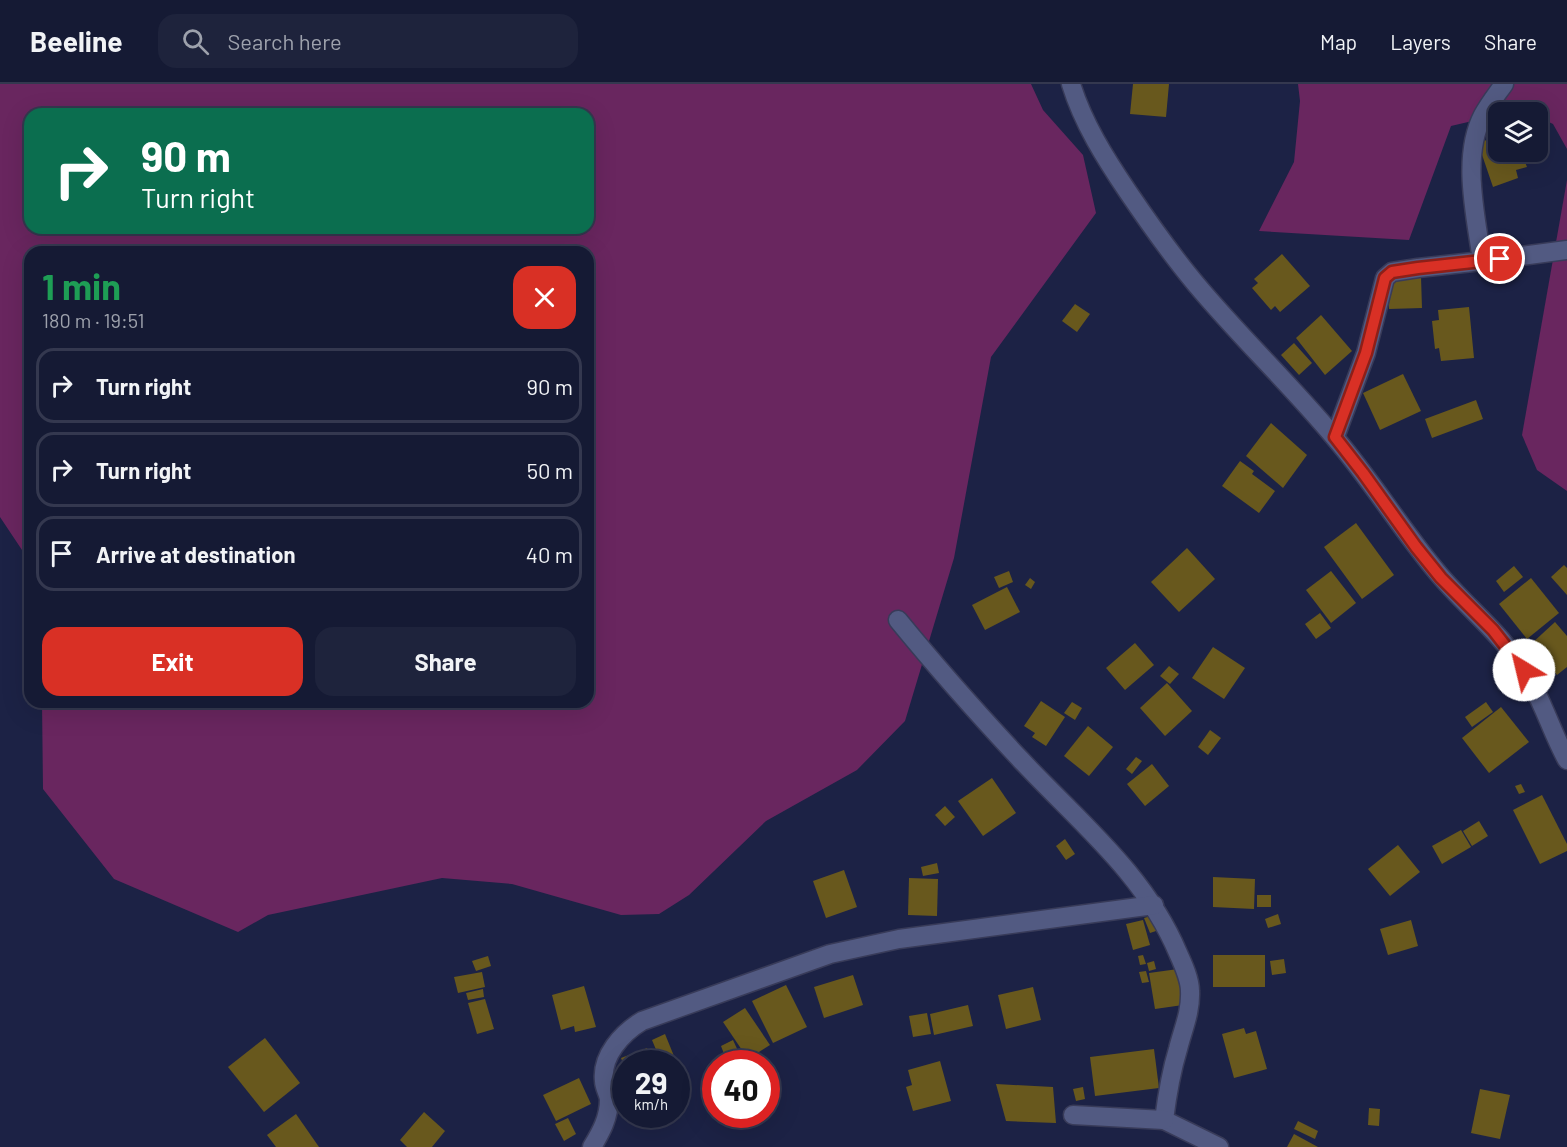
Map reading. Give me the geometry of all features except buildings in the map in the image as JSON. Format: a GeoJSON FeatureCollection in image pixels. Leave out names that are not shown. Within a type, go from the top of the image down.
{"type":"FeatureCollection","features":[{"type":"Feature","properties":{"kind":"street"},"geometry":{"type":"LineString","coordinates":[[1071,84],[1087,124],[1108,163],[1154,230],[1195,282],[1335,437],[1441,578],[1510,650],[1532,684],[1552,732],[1567,760]]}},
{"type":"Feature","properties":{"kind":"street"},"geometry":{"type":"LineString","coordinates":[[1482,261],[1471,157],[1474,139],[1483,114],[1504,84]]}},
{"type":"Feature","properties":{"kind":"street"},"geometry":{"type":"LineString","coordinates":[[1335,437],[1366,353],[1385,278],[1392,272],[1567,250]]}},
{"type":"Feature","properties":{"kind":"street"},"geometry":{"type":"LineString","coordinates":[[898,620],[981,718],[1108,847],[1154,905],[1170,933],[1191,989],[1188,1016],[1168,1088],[1164,1120]]}},
{"type":"Feature","properties":{"kind":"street"},"geometry":{"type":"LineString","coordinates":[[592,1147],[605,1125],[609,1098],[603,1081],[607,1062],[615,1044],[626,1031],[642,1021],[830,954],[899,939],[1154,905]]}},
{"type":"Feature","properties":{"kind":"street"},"geometry":{"type":"LineString","coordinates":[[1073,1115],[1164,1120],[1219,1147]]}},
{"type":"Feature","properties":{"kind":"shaded area"},"geometry":{"type":"Polygon","coordinates":[[[0,84],[1031,84],[1043,110],[1083,155],[1096,213],[991,357],[954,558],[905,721],[857,770],[766,821],[689,895],[659,914],[621,915],[512,884],[442,878],[268,915],[238,932],[114,879],[43,789],[42,708],[594,708],[594,246],[24,246],[24,553],[0,517],[0,84]]]}},
{"type":"Feature","properties":{"kind":"shaded area"},"geometry":{"type":"Polygon","coordinates":[[[1298,84],[1567,84],[1567,149],[1553,124],[1548,122],[1548,102],[1488,102],[1488,117],[1451,126],[1409,240],[1259,231],[1294,162],[1300,101],[1298,84]]]}},
{"type":"Feature","properties":{"kind":"shaded area"},"geometry":{"type":"Polygon","coordinates":[[[1567,180],[1567,491],[1537,470],[1522,435],[1567,180]]]}},
{"type":"Feature","properties":{"kind":"route"},"geometry":{"type":"LineString","coordinates":[[1500,259],[1392,272],[1385,278],[1366,353],[1335,437],[1398,524],[1441,578],[1493,630],[1524,670]]}}]}
